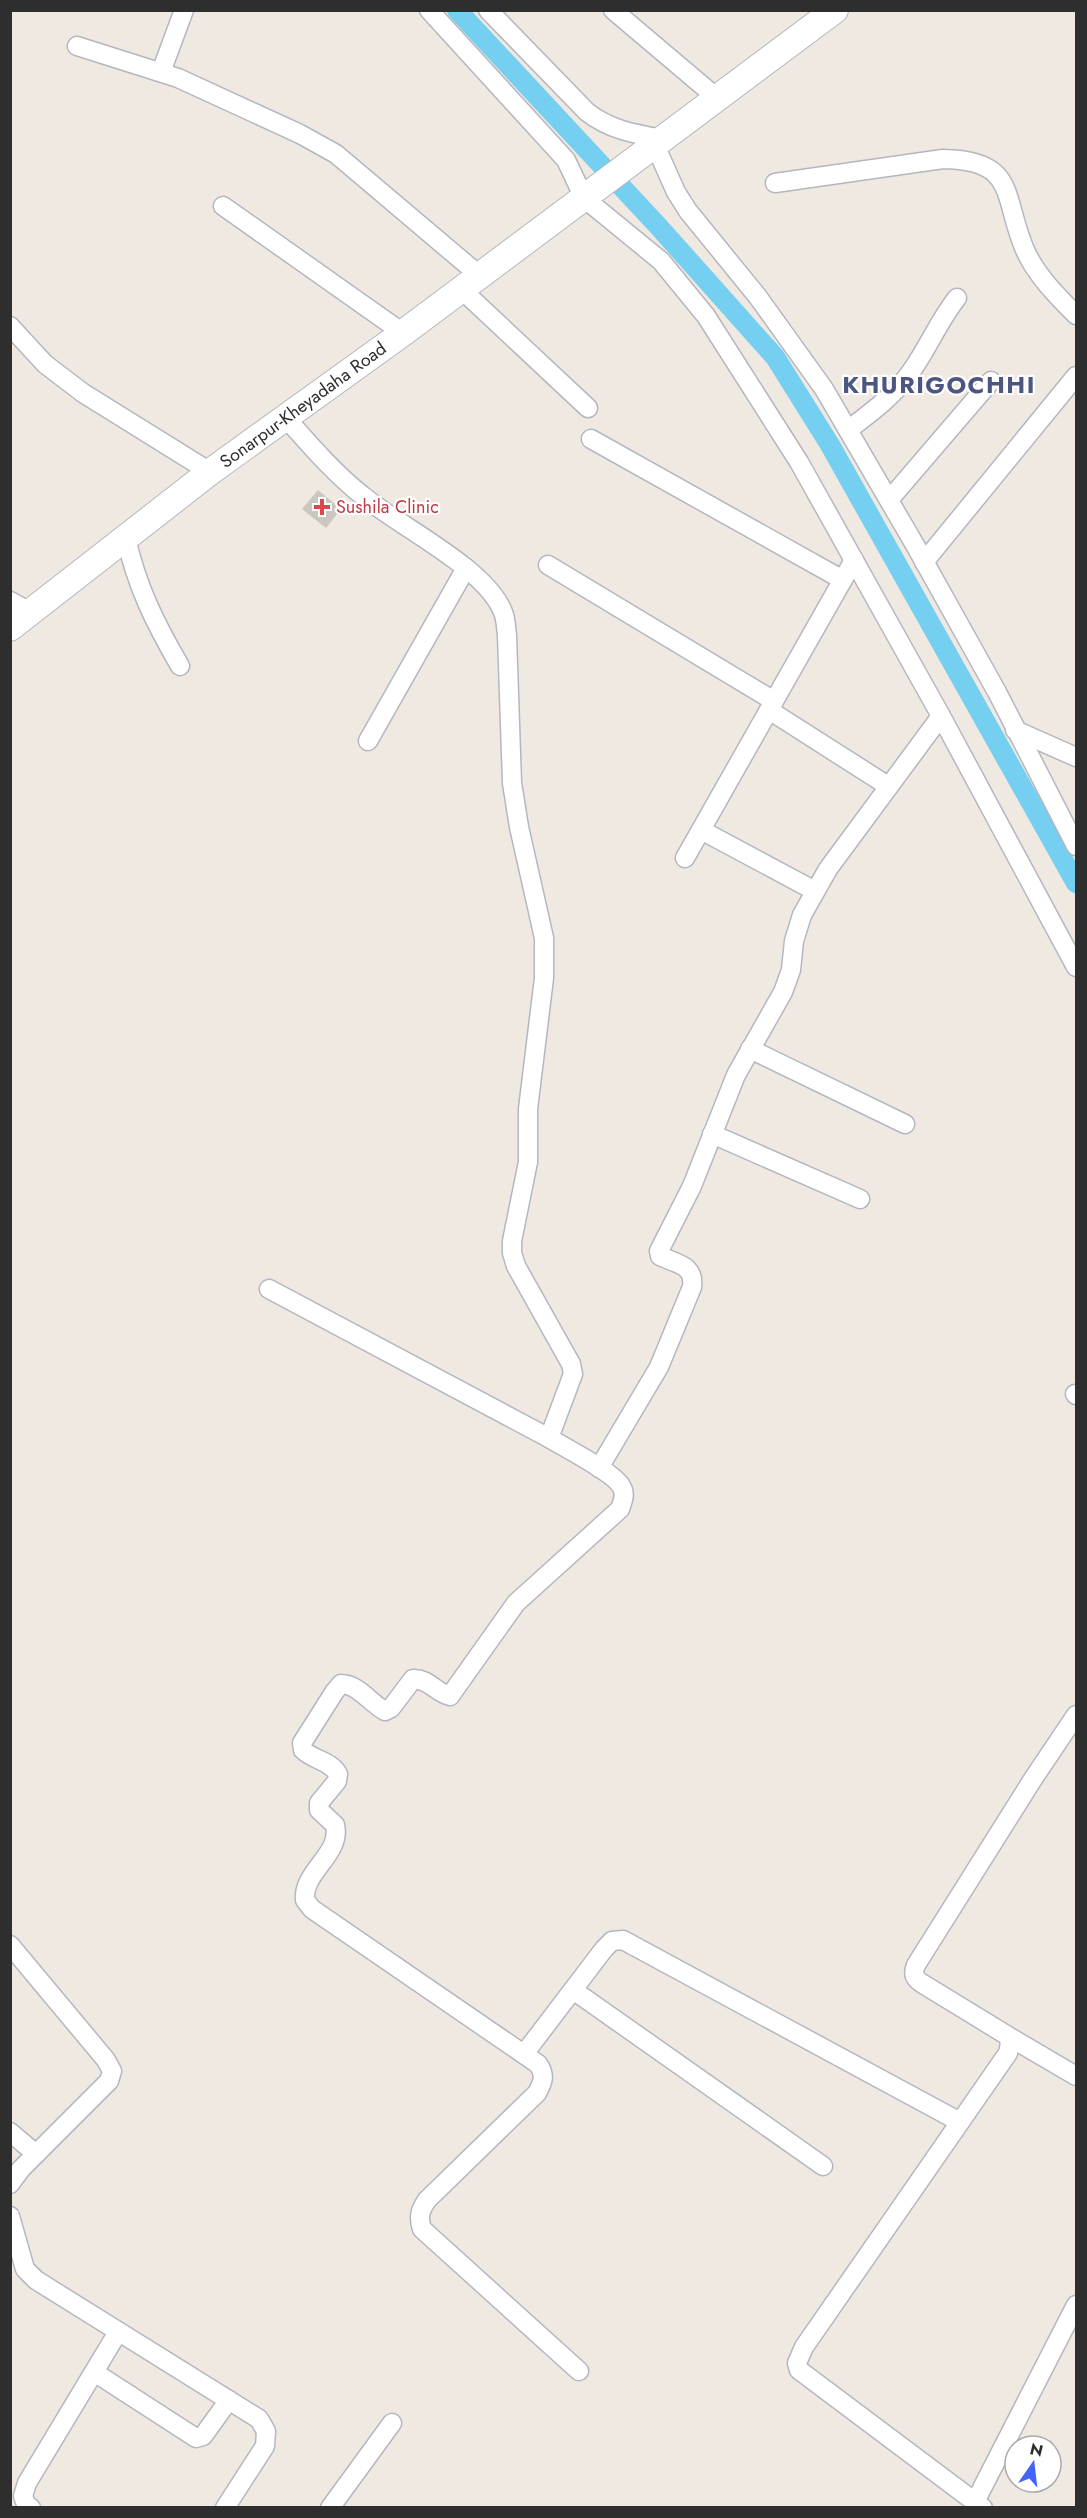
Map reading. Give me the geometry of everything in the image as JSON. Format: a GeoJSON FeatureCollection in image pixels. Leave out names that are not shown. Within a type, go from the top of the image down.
{"type":"FeatureCollection","features":[{"type":"Feature","properties":{"kind":"main road"},"geometry":{"type":"LineString","coordinates":[[655,146],[835,10]]}},
{"type":"Feature","properties":{"kind":"main road","name":"Sonarpur-Kheyadaha Road"},"geometry":{"type":"LineString","coordinates":[[10,628],[20,606],[126,538],[210,472],[403,333],[655,146]]}},
{"type":"Feature","properties":{"kind":"street"},"geometry":{"type":"LineString","coordinates":[[161,72],[184,10]]}},
{"type":"Feature","properties":{"kind":"street"},"geometry":{"type":"LineString","coordinates":[[429,10],[566,160],[591,193],[661,261],[706,316],[800,462],[1077,968]]}},
{"type":"Feature","properties":{"kind":"street"},"geometry":{"type":"LineString","coordinates":[[488,10],[587,112],[600,122],[655,146],[676,192],[688,211],[781,328],[824,389],[997,692],[1077,846]]}},
{"type":"Feature","properties":{"kind":"street"},"geometry":{"type":"LineString","coordinates":[[613,10],[717,98]]}},
{"type":"Feature","properties":{"kind":"street"},"geometry":{"type":"LineString","coordinates":[[76,46],[161,72],[292,130],[336,154],[470,282],[588,408]]}},
{"type":"Feature","properties":{"kind":"street"},"geometry":{"type":"LineString","coordinates":[[775,183],[944,159],[969,159],[992,169],[1004,186],[1025,250],[1044,280],[1077,315]]}},
{"type":"Feature","properties":{"kind":"street"},"geometry":{"type":"LineString","coordinates":[[223,206],[403,333]]}},
{"type":"Feature","properties":{"kind":"street"},"geometry":{"type":"LineString","coordinates":[[848,430],[894,393],[908,376],[945,313],[957,298]]}},
{"type":"Feature","properties":{"kind":"street"},"geometry":{"type":"LineString","coordinates":[[10,326],[45,364],[83,393],[210,472]]}},
{"type":"Feature","properties":{"kind":"street"},"geometry":{"type":"LineString","coordinates":[[924,561],[1077,376]]}},
{"type":"Feature","properties":{"kind":"street"},"geometry":{"type":"LineString","coordinates":[[889,500],[991,381]]}},
{"type":"Feature","properties":{"kind":"street"},"geometry":{"type":"LineString","coordinates":[[286,418],[330,467],[362,496],[466,568],[489,591],[503,612],[507,635],[512,783],[519,827],[544,938],[544,978],[528,1108],[528,1162],[512,1241],[512,1253],[516,1266],[571,1364],[573,1374],[549,1438]]}},
{"type":"Feature","properties":{"kind":"street"},"geometry":{"type":"LineString","coordinates":[[591,439],[843,580]]}},
{"type":"Feature","properties":{"kind":"street"},"geometry":{"type":"LineString","coordinates":[[126,538],[143,597],[153,620],[180,666]]}},
{"type":"Feature","properties":{"kind":"street"},"geometry":{"type":"LineString","coordinates":[[686,858],[854,560]]}},
{"type":"Feature","properties":{"kind":"street"},"geometry":{"type":"LineString","coordinates":[[548,565],[771,706],[888,786]]}},
{"type":"Feature","properties":{"kind":"street"},"geometry":{"type":"LineString","coordinates":[[368,741],[466,568]]}},
{"type":"Feature","properties":{"kind":"street"},"geometry":{"type":"LineString","coordinates":[[599,1468],[659,1367],[693,1287],[691,1270],[660,1256],[659,1251],[692,1186],[726,1095],[783,992],[791,970],[794,941],[802,915],[828,869],[941,716]]}},
{"type":"Feature","properties":{"kind":"street"},"geometry":{"type":"LineString","coordinates":[[1015,730],[1077,757]]}},
{"type":"Feature","properties":{"kind":"street"},"geometry":{"type":"LineString","coordinates":[[701,830],[815,891]]}},
{"type":"Feature","properties":{"kind":"street"},"geometry":{"type":"LineString","coordinates":[[750,1049],[905,1124]]}},
{"type":"Feature","properties":{"kind":"street"},"geometry":{"type":"LineString","coordinates":[[712,1134],[860,1199]]}},
{"type":"Feature","properties":{"kind":"street"},"geometry":{"type":"LineString","coordinates":[[269,1289],[549,1438],[599,1468],[621,1485],[624,1497],[620,1509],[516,1603],[455,1692],[450,1696],[444,1695],[424,1681],[413,1679],[391,1708],[385,1711],[354,1686],[341,1684],[302,1743],[303,1750],[330,1765],[338,1774],[337,1781],[319,1803],[319,1810],[335,1825],[336,1840],[306,1886],[304,1900],[312,1909],[538,2064],[543,2071],[543,2082],[537,2093],[427,2200],[421,2209],[419,2219],[422,2229],[579,2371]]}},
{"type":"Feature","properties":{"kind":"street"},"geometry":{"type":"LineString","coordinates":[[1077,1715],[1033,1779],[913,1973],[915,1979],[1077,2076]]}},
{"type":"Feature","properties":{"kind":"street"},"geometry":{"type":"LineString","coordinates":[[524,2054],[604,1949],[612,1941],[623,1940],[960,2122]]}},
{"type":"Feature","properties":{"kind":"street"},"geometry":{"type":"LineString","coordinates":[[10,1945],[106,2060],[112,2071],[109,2081],[21,2169],[10,2184]]}},
{"type":"Feature","properties":{"kind":"street"},"geometry":{"type":"LineString","coordinates":[[573,1990],[824,2166]]}},
{"type":"Feature","properties":{"kind":"street"},"geometry":{"type":"LineString","coordinates":[[1008,2036],[1010,2044],[1008,2053],[804,2347],[797,2363],[799,2370],[979,2505],[1077,2305]]}},
{"type":"Feature","properties":{"kind":"street"},"geometry":{"type":"LineString","coordinates":[[10,2132],[36,2154]]}},
{"type":"Feature","properties":{"kind":"street"},"geometry":{"type":"LineString","coordinates":[[10,2216],[26,2269],[52,2292],[259,2419],[266,2432],[265,2446],[225,2508]]}},
{"type":"Feature","properties":{"kind":"street"},"geometry":{"type":"LineString","coordinates":[[31,2508],[26,2504],[23,2496],[27,2484],[118,2332]]}},
{"type":"Feature","properties":{"kind":"street"},"geometry":{"type":"LineString","coordinates":[[94,2372],[195,2438],[203,2436],[229,2400]]}},
{"type":"Feature","properties":{"kind":"street"},"geometry":{"type":"LineString","coordinates":[[330,2508],[392,2422]]}},
{"type":"Feature","properties":{"kind":"street"},"geometry":{"type":"LineString","coordinates":[[10,2494],[15,2508]]}},
{"type":"Feature","properties":{"kind":"building"},"geometry":{"type":"Polygon","coordinates":[[[318,490],[341,509],[326,528],[302,509],[318,490]]]}},
{"type":"Feature","properties":{"kind":"waterway"},"geometry":{"type":"LineString","coordinates":[[457,10],[659,227],[775,357],[830,445],[1076,883]]}},
{"type":"Feature","properties":{"kind":"place","name":"Sushila Clinic"},"geometry":{"type":"Point","coordinates":[322,507]}},
{"type":"Feature","properties":{"kind":"district","name":"KHURIGOCHHI"},"geometry":{"type":"Point","coordinates":[939,384]}}]}
